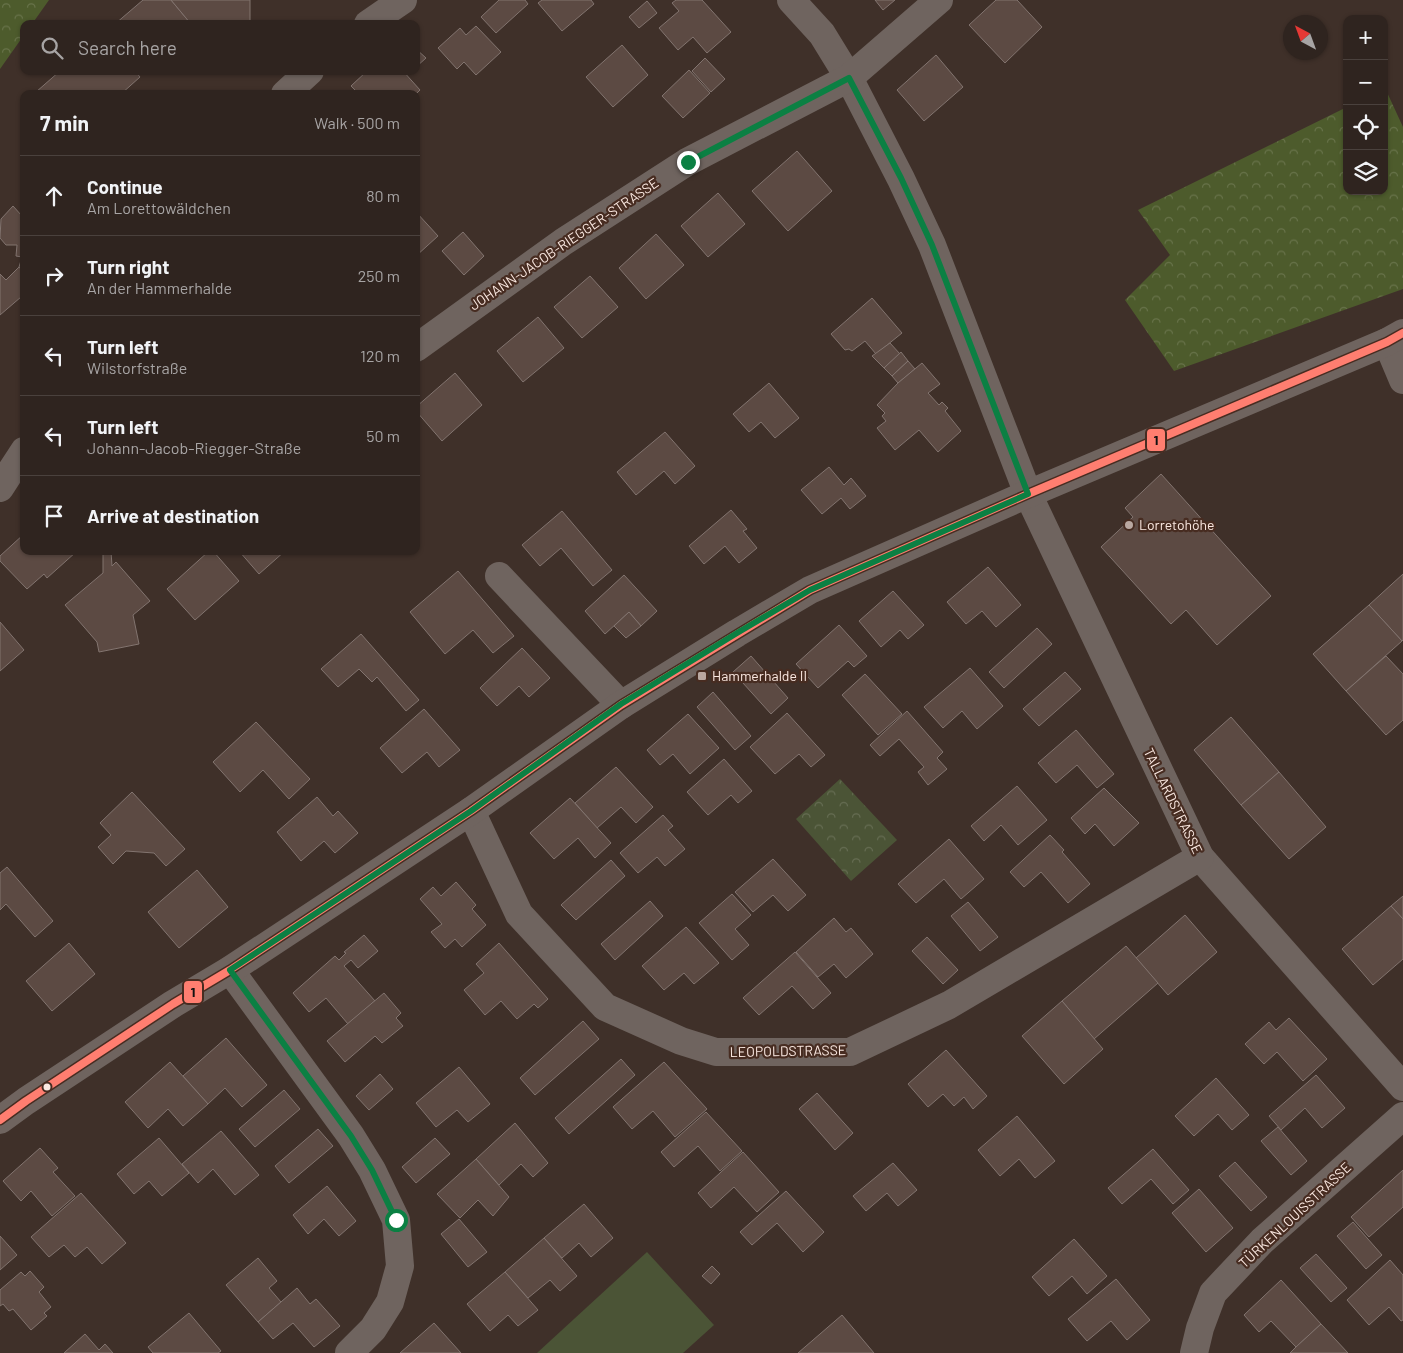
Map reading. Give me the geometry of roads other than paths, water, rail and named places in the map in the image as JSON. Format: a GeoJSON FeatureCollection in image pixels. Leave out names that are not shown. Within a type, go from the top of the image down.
{"type":"FeatureCollection","features":[{"type":"Feature","properties":{"kind":"street"},"geometry":{"type":"LineString","coordinates":[[374,20],[403,0]]}},
{"type":"Feature","properties":{"kind":"street","name":"TALLARDSTRASSE"},"geometry":{"type":"LineString","coordinates":[[790,0],[822,34],[849,78],[901,178],[932,245],[1028,494],[1200,857],[1403,1087]]}},
{"type":"Feature","properties":{"kind":"street","name":"JOHANN-JACOB-RIEGGER-STRASSE"},"geometry":{"type":"LineString","coordinates":[[420,345],[563,242],[688,162],[849,78],[939,0]]}},
{"type":"Feature","properties":{"kind":"street"},"geometry":{"type":"LineString","coordinates":[[289,90],[306,75]]}},
{"type":"Feature","properties":{"kind":"street"},"geometry":{"type":"LineString","coordinates":[[2,1115],[230,970],[471,811],[621,704],[810,590],[1028,494],[1395,338],[1403,380]]}},
{"type":"Feature","properties":{"kind":"street"},"geometry":{"type":"LineString","coordinates":[[0,488],[20,458]]}},
{"type":"Feature","properties":{"kind":"street"},"geometry":{"type":"LineString","coordinates":[[499,576],[621,704]]}},
{"type":"Feature","properties":{"kind":"street","name":"LEOPOLDSTRASSE"},"geometry":{"type":"LineString","coordinates":[[471,811],[519,914],[605,1007],[681,1041],[716,1052],[850,1052],[949,1005],[1200,857]]}},
{"type":"Feature","properties":{"kind":"street"},"geometry":{"type":"LineString","coordinates":[[230,970],[351,1136],[372,1170],[396,1220],[400,1266],[390,1302],[373,1329],[349,1353]]}},
{"type":"Feature","properties":{"kind":"street","name":"TÜRKENLOUISSTRASSE"},"geometry":{"type":"LineString","coordinates":[[1194,1353],[1200,1328],[1213,1292],[1262,1241],[1403,1116]]}},
{"type":"Feature","properties":{"kind":"place","name":"Lorretohöhe"},"geometry":{"type":"Point","coordinates":[1129,525]}},
{"type":"Feature","properties":{"kind":"place","name":"Hammerhalde II"},"geometry":{"type":"Point","coordinates":[702,676]}}]}
